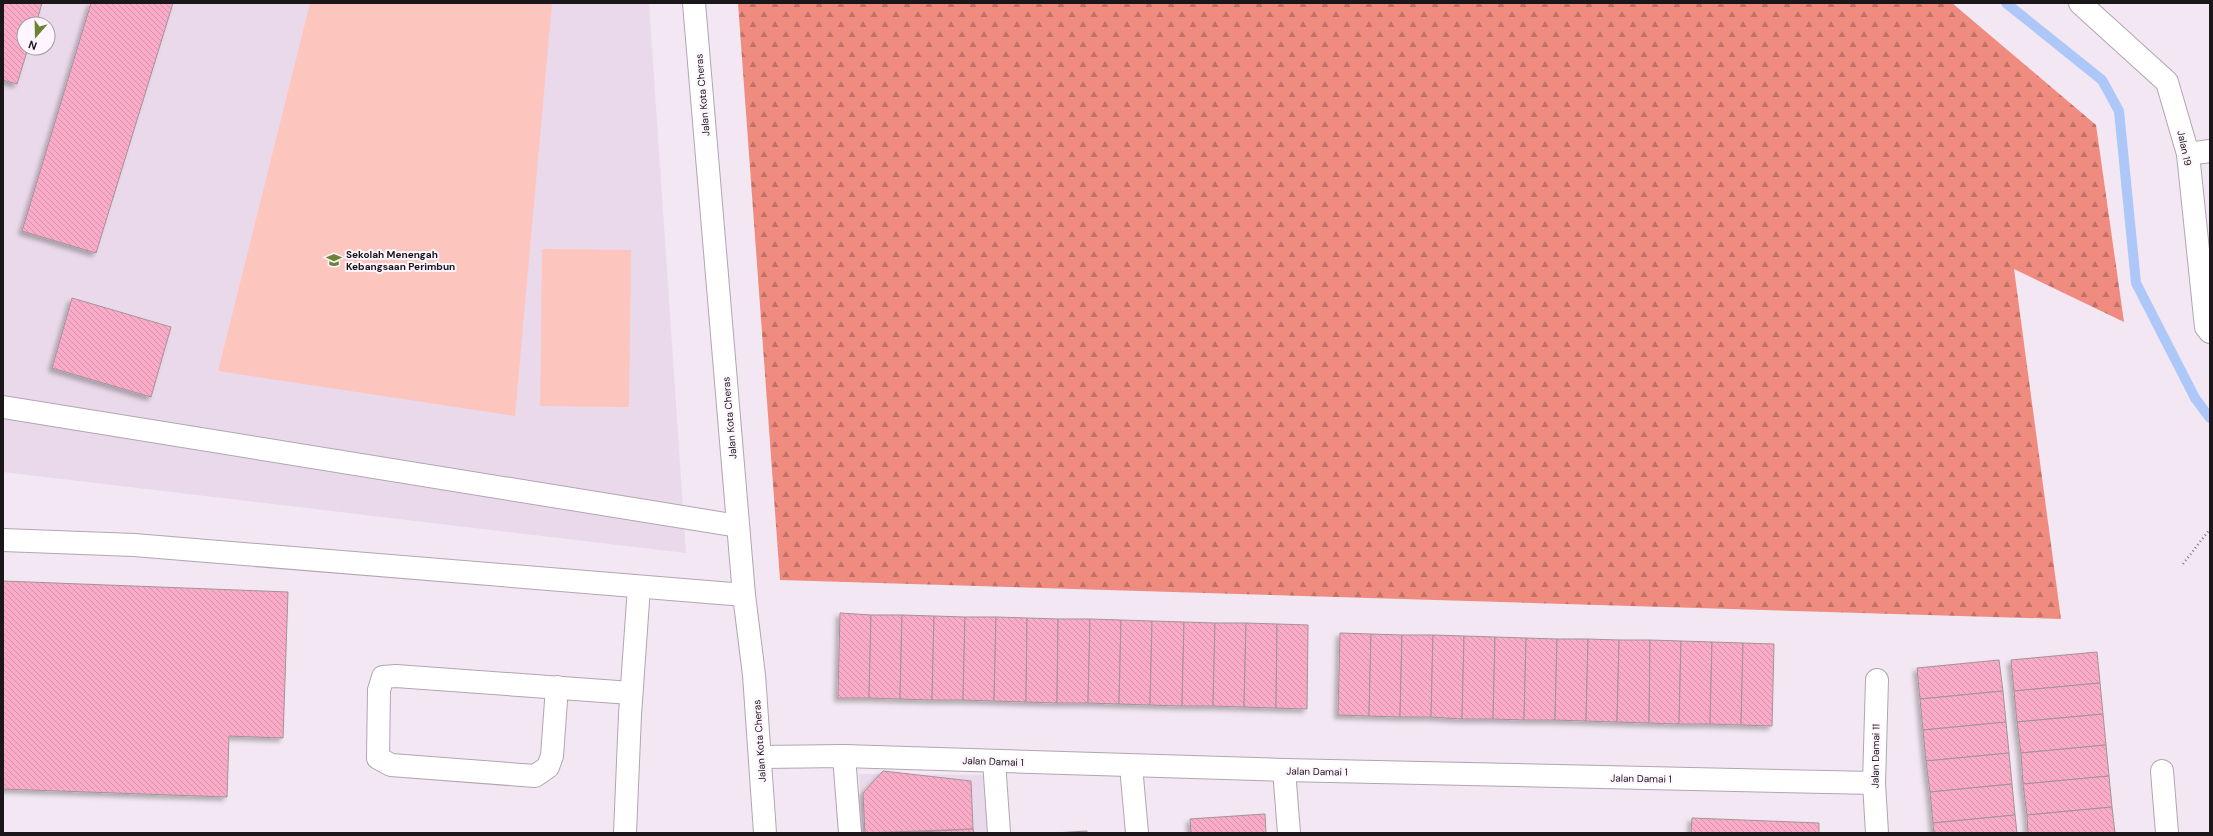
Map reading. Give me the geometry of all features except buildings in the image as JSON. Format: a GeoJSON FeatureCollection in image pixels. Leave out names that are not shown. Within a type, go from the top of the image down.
{"type":"FeatureCollection","features":[{"type":"Feature","properties":{"kind":"street","name":"Jalan Kota Cheras"},"geometry":{"type":"LineString","coordinates":[[694,3],[744,595],[754,675],[765,833]]}},
{"type":"Feature","properties":{"kind":"street","name":"Jalan 19"},"geometry":{"type":"LineString","coordinates":[[2080,3],[2167,82],[2188,154],[2206,327],[2210,332]]}},
{"type":"Feature","properties":{"kind":"street"},"geometry":{"type":"LineString","coordinates":[[2188,154],[2210,151]]}},
{"type":"Feature","properties":{"kind":"street"},"geometry":{"type":"LineString","coordinates":[[3,407],[738,526]]}},
{"type":"Feature","properties":{"kind":"street"},"geometry":{"type":"LineString","coordinates":[[3,540],[134,545],[744,595]]}},
{"type":"Feature","properties":{"kind":"street"},"geometry":{"type":"LineString","coordinates":[[625,833],[631,693],[639,587]]}},
{"type":"Feature","properties":{"kind":"street"},"geometry":{"type":"LineString","coordinates":[[557,687],[552,756],[548,767],[536,776],[390,765],[378,758],[379,690],[383,677],[396,676],[557,687],[631,693]]}},
{"type":"Feature","properties":{"kind":"street","name":"Jalan Damai 11"},"geometry":{"type":"LineString","coordinates":[[1877,680],[1874,783],[1877,833]]}},
{"type":"Feature","properties":{"kind":"street"},"geometry":{"type":"LineString","coordinates":[[844,756],[850,833]]}},
{"type":"Feature","properties":{"kind":"street","name":"Jalan Damai 1"},"geometry":{"type":"LineString","coordinates":[[760,757],[844,756],[1131,766],[1874,783]]}},
{"type":"Feature","properties":{"kind":"street"},"geometry":{"type":"LineString","coordinates":[[994,761],[999,833]]}},
{"type":"Feature","properties":{"kind":"street"},"geometry":{"type":"LineString","coordinates":[[1131,766],[1137,833]]}},
{"type":"Feature","properties":{"kind":"street"},"geometry":{"type":"LineString","coordinates":[[1284,770],[1289,833]]}},
{"type":"Feature","properties":{"kind":"street"},"geometry":{"type":"LineString","coordinates":[[2162,771],[2167,833]]}},
{"type":"Feature","properties":{"kind":"path"},"geometry":{"type":"LineString","coordinates":[[2183,564],[2210,529]]}},
{"type":"Feature","properties":{"kind":"shaded area","name":"Sekolah Menengah Kebangsaan Perimbun"},"geometry":{"type":"Polygon","coordinates":[[[3,3],[649,3],[686,553],[3,472],[3,3]]]}},
{"type":"Feature","properties":{"kind":"shaded area"},"geometry":{"type":"Polygon","coordinates":[[[310,3],[552,3],[515,416],[218,371],[310,3]]]}},
{"type":"Feature","properties":{"kind":"shaded area"},"geometry":{"type":"Polygon","coordinates":[[[542,249],[631,250],[629,407],[540,406],[542,249]]]}},
{"type":"Feature","properties":{"kind":"shaded area"},"geometry":{"type":"Polygon","coordinates":[[[859,774],[985,775],[990,833],[863,833],[859,774]]]}},
{"type":"Feature","properties":{"kind":"green space"},"geometry":{"type":"Polygon","coordinates":[[[738,3],[1952,3],[2096,125],[2124,322],[2014,269],[2061,619],[780,580],[738,3]]]}},
{"type":"Feature","properties":{"kind":"waterway"},"geometry":{"type":"LineString","coordinates":[[2006,3],[2102,80],[2119,111],[2136,283],[2195,398],[2210,418]]}},
{"type":"Feature","properties":{"kind":"place","name":"Sekolah Menengah Kebangsaan Perimbun"},"geometry":{"type":"Point","coordinates":[334,260]}}]}
